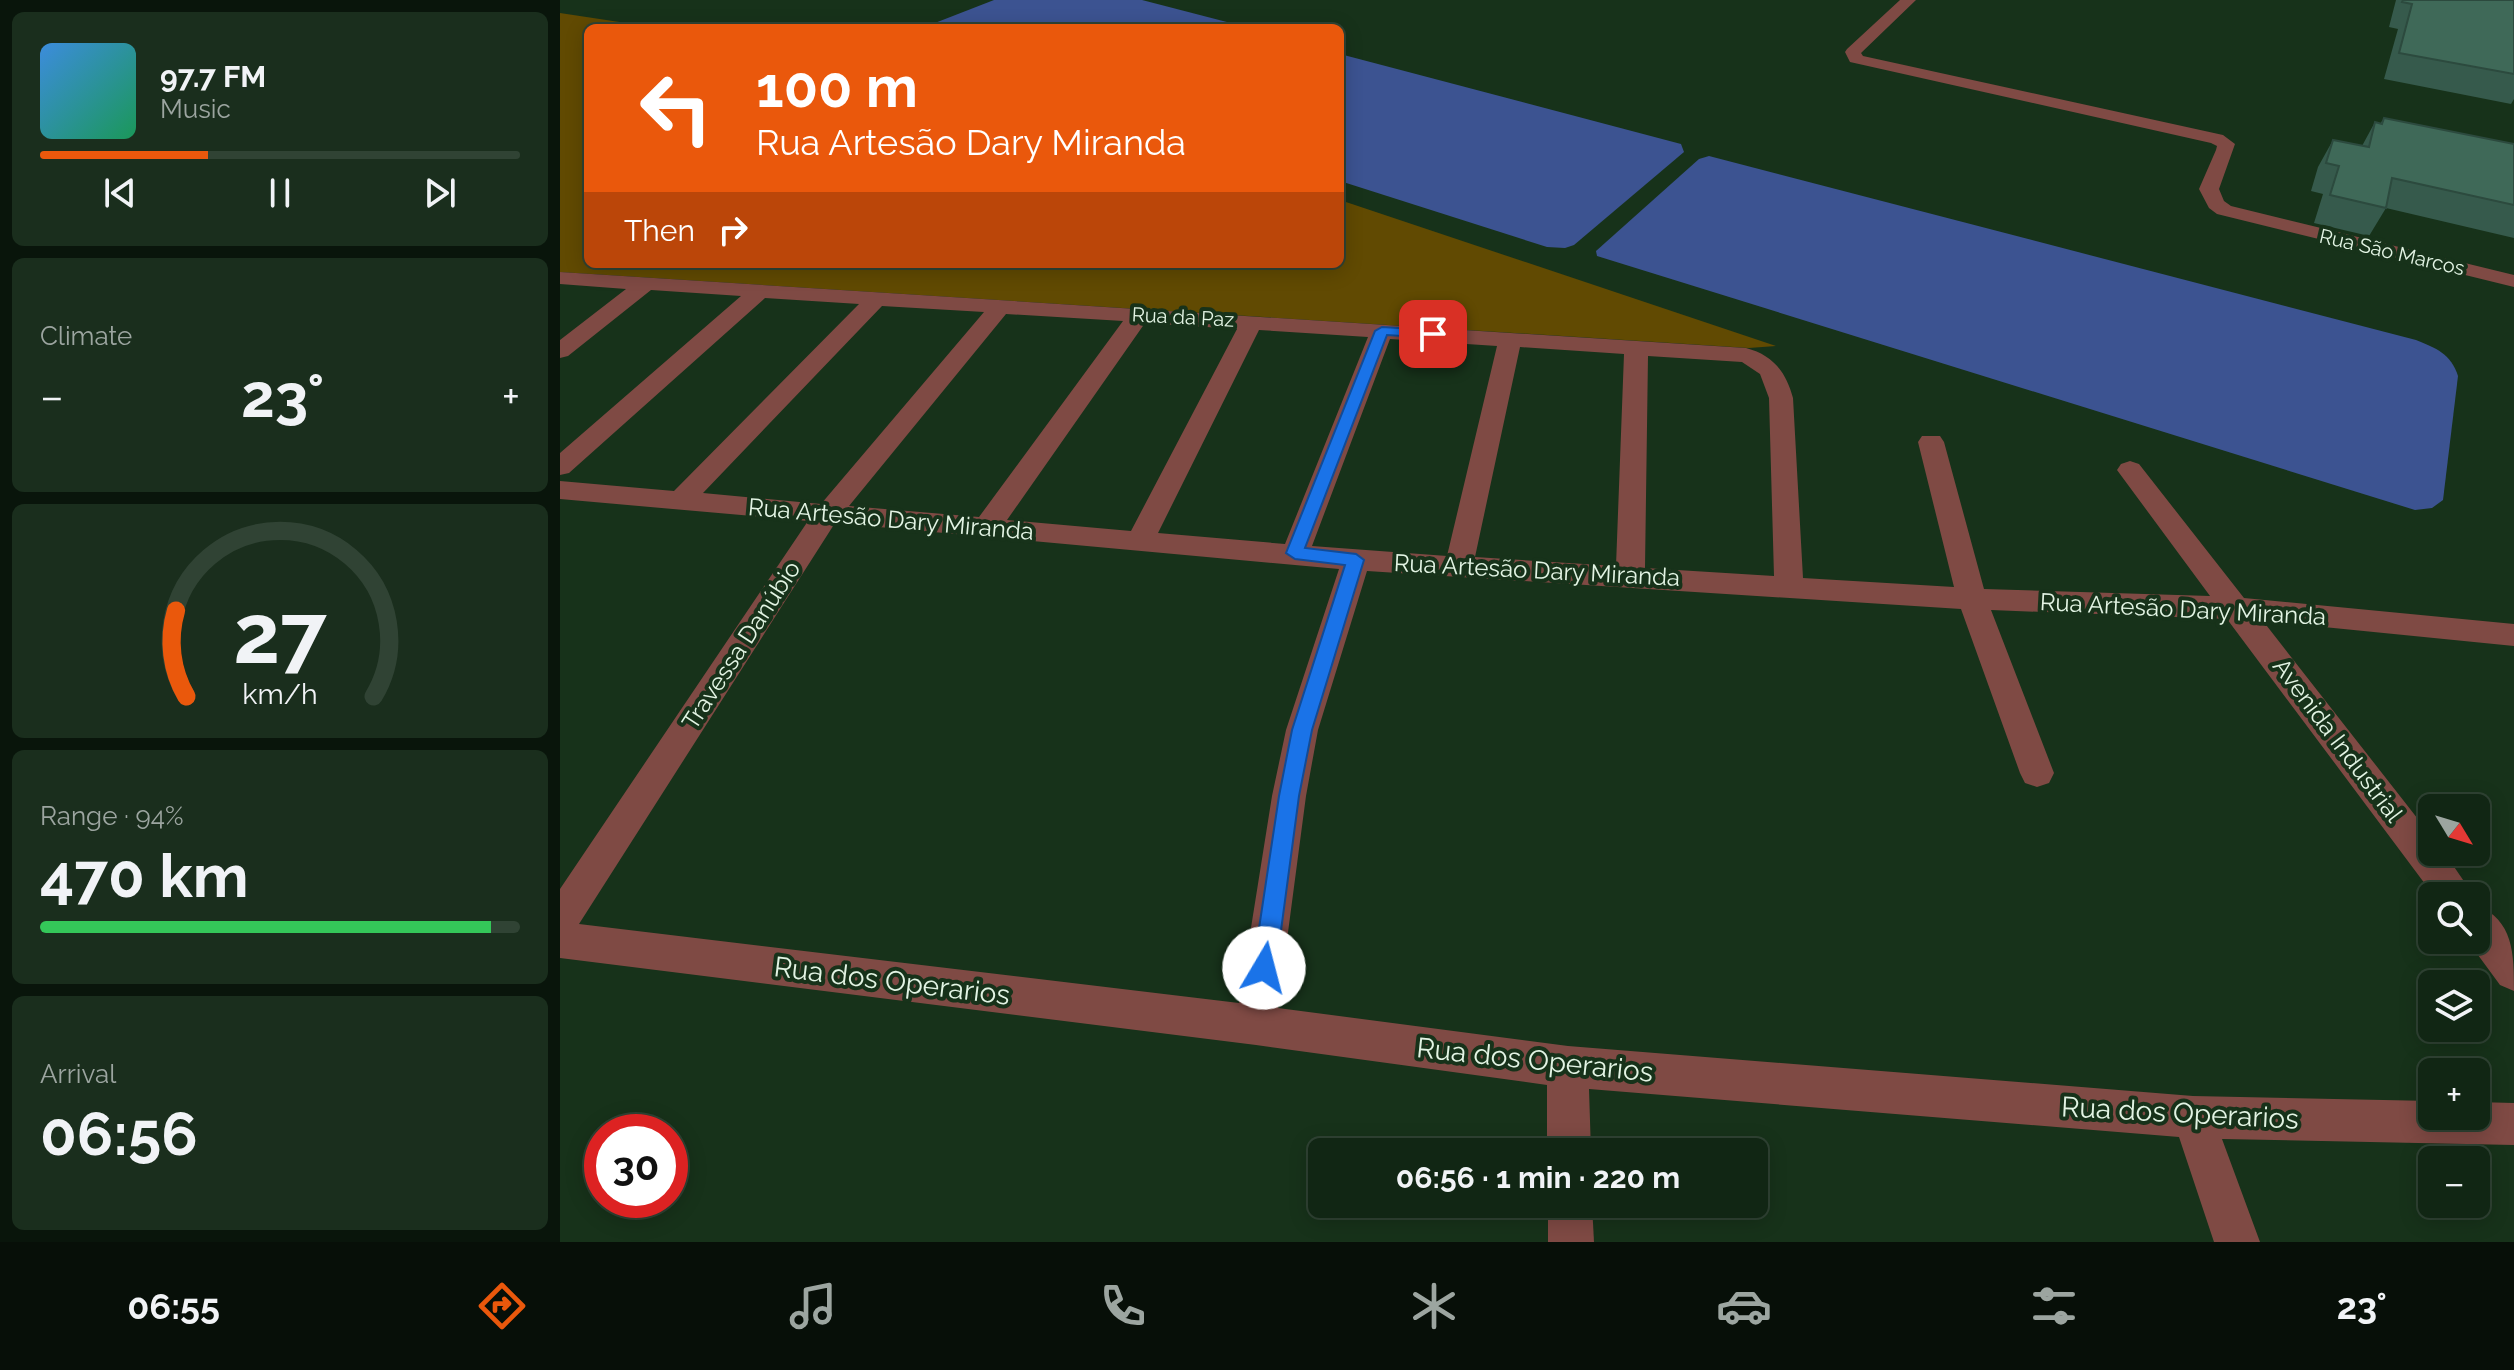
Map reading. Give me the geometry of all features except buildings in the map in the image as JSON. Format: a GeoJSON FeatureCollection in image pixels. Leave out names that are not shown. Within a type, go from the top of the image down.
{"type":"FeatureCollection","features":[{"type":"Feature","properties":{"kind":"street","name":"Rua São Marcos"},"geometry":{"type":"LineString","coordinates":[[1909,0],[1853,52],[1856,59],[2217,139],[2226,144],[2226,155],[2216,166],[2209,189],[2216,204],[2224,210],[2271,224],[2514,281]]}},
{"type":"Feature","properties":{"kind":"street","name":"Rua da Paz"},"geometry":{"type":"LineString","coordinates":[[560,278],[1510,339],[1756,358],[1770,369],[1781,398],[1789,586]]}},
{"type":"Feature","properties":{"kind":"street"},"geometry":{"type":"LineString","coordinates":[[560,351],[647,283]]}},
{"type":"Feature","properties":{"kind":"street"},"geometry":{"type":"LineString","coordinates":[[560,467],[760,291]]}},
{"type":"Feature","properties":{"kind":"street"},"geometry":{"type":"LineString","coordinates":[[679,502],[875,300]]}},
{"type":"Feature","properties":{"kind":"street","name":"Travessa Danúbio"},"geometry":{"type":"LineString","coordinates":[[560,921],[828,513],[1000,307]]}},
{"type":"Feature","properties":{"kind":"street"},"geometry":{"type":"LineString","coordinates":[[987,527],[1139,315]]}},
{"type":"Feature","properties":{"kind":"street"},"geometry":{"type":"LineString","coordinates":[[1141,539],[1252,322]]}},
{"type":"Feature","properties":{"kind":"street"},"geometry":{"type":"LineString","coordinates":[[1295,553],[1382,331]]}},
{"type":"Feature","properties":{"kind":"street"},"geometry":{"type":"LineString","coordinates":[[1459,565],[1510,339]]}},
{"type":"Feature","properties":{"kind":"street"},"geometry":{"type":"LineString","coordinates":[[1630,575],[1636,348]]}},
{"type":"Feature","properties":{"kind":"street"},"geometry":{"type":"LineString","coordinates":[[1931,442],[1972,599],[2037,773]]}},
{"type":"Feature","properties":{"kind":"street","name":"Avenida Industrial"},"geometry":{"type":"LineString","coordinates":[[2130,470],[2445,882]]}},
{"type":"Feature","properties":{"kind":"street","name":"Rua Artesão Dary Miranda"},"geometry":{"type":"LineString","coordinates":[[560,490],[1356,560],[1972,599],[2237,608],[2514,635]]}},
{"type":"Feature","properties":{"kind":"street"},"geometry":{"type":"LineString","coordinates":[[1256,1025],[1289,796],[1302,730],[1356,560]]}},
{"type":"Feature","properties":{"kind":"street","name":"Rua dos Operarios"},"geometry":{"type":"LineString","coordinates":[[560,940],[1256,1025],[1568,1067],[2193,1117],[2514,1124]]}},
{"type":"Feature","properties":{"kind":"street"},"geometry":{"type":"LineString","coordinates":[[2490,940],[2514,972]]}},
{"type":"Feature","properties":{"kind":"street"},"geometry":{"type":"LineString","coordinates":[[1568,1067],[1569,1138]]}},
{"type":"Feature","properties":{"kind":"street"},"geometry":{"type":"LineString","coordinates":[[2193,1117],[2237,1242]]}},
{"type":"Feature","properties":{"kind":"street"},"geometry":{"type":"LineString","coordinates":[[1570,1218],[1571,1242]]}},
{"type":"Feature","properties":{"kind":"shaded area"},"geometry":{"type":"Polygon","coordinates":[[[560,13],[633,24],[584,24],[584,268],[1344,268],[1344,201],[1776,346],[1749,348],[560,272],[560,13]]]}},
{"type":"Feature","properties":{"kind":"water"},"geometry":{"type":"Polygon","coordinates":[[[994,0],[1142,0],[1235,24],[932,24],[994,0]]]}},
{"type":"Feature","properties":{"kind":"water"},"geometry":{"type":"Polygon","coordinates":[[[1344,55],[1681,144],[1684,152],[1574,245],[1547,247],[1344,182],[1344,55]]]}},
{"type":"Feature","properties":{"kind":"water"},"geometry":{"type":"Polygon","coordinates":[[[1709,156],[2430,346],[2447,357],[2458,376],[2443,500],[2432,508],[2415,510],[1597,256],[1596,251],[1699,159],[1709,156]]]}},
{"type":"Feature","properties":{"kind":"route"},"geometry":{"type":"LineString","coordinates":[[1264,968],[1289,796],[1302,730],[1356,560],[1295,553],[1382,331],[1433,334]]}}]}
